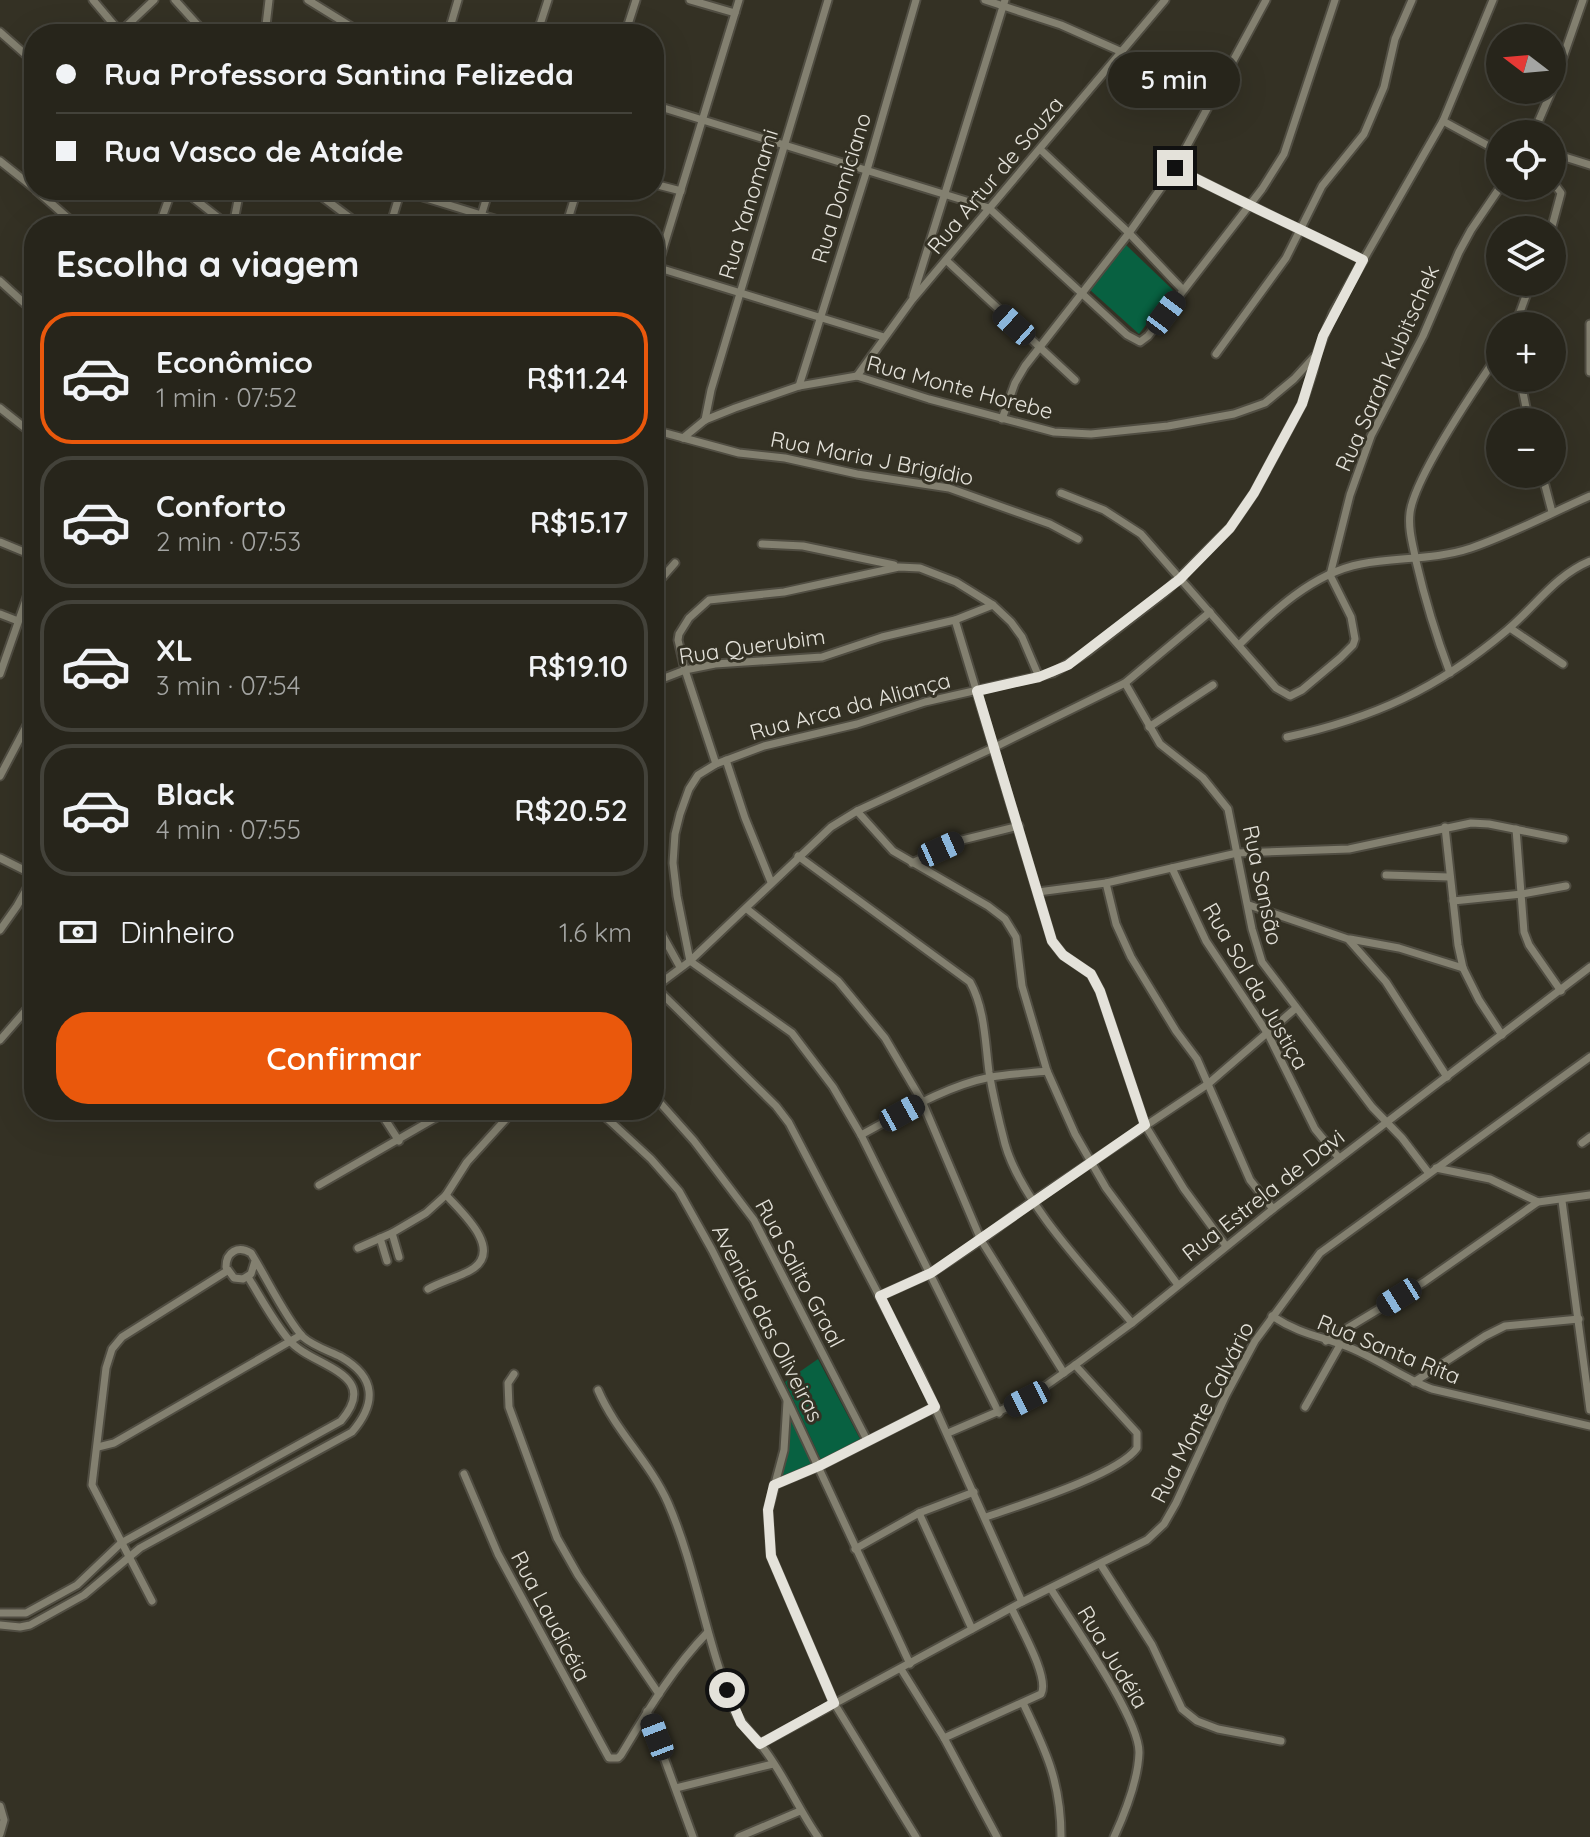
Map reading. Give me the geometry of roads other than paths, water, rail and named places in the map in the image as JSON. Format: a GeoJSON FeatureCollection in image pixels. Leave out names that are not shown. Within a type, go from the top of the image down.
{"type":"FeatureCollection","features":[{"type":"Feature","properties":{"kind":"street"},"geometry":{"type":"LineString","coordinates":[[84,9],[93,0],[112,24]]}},
{"type":"Feature","properties":{"kind":"street"},"geometry":{"type":"LineString","coordinates":[[129,24],[154,0]]}},
{"type":"Feature","properties":{"kind":"street"},"geometry":{"type":"LineString","coordinates":[[175,0],[197,24]]}},
{"type":"Feature","properties":{"kind":"street"},"geometry":{"type":"LineString","coordinates":[[266,24],[269,0]]}},
{"type":"Feature","properties":{"kind":"street"},"geometry":{"type":"LineString","coordinates":[[308,0],[347,24]]}},
{"type":"Feature","properties":{"kind":"street"},"geometry":{"type":"LineString","coordinates":[[451,24],[457,0]]}},
{"type":"Feature","properties":{"kind":"street"},"geometry":{"type":"LineString","coordinates":[[540,24],[548,0]]}},
{"type":"Feature","properties":{"kind":"street"},"geometry":{"type":"LineString","coordinates":[[628,24],[636,0]]}},
{"type":"Feature","properties":{"kind":"street"},"geometry":{"type":"LineString","coordinates":[[690,0],[735,13]]}},
{"type":"Feature","properties":{"kind":"street"},"geometry":{"type":"LineString","coordinates":[[664,243],[739,0]]}},
{"type":"Feature","properties":{"kind":"street","name":"Rua Yanomami"},"geometry":{"type":"LineString","coordinates":[[705,420],[705,410],[739,293],[828,0]]}},
{"type":"Feature","properties":{"kind":"street","name":"Rua Domiciano"},"geometry":{"type":"LineString","coordinates":[[799,386],[867,170],[916,0]]}},
{"type":"Feature","properties":{"kind":"street"},"geometry":{"type":"LineString","coordinates":[[985,0],[1004,3],[1122,52]]}},
{"type":"Feature","properties":{"kind":"street","name":"Rua Artur de Souza"},"geometry":{"type":"LineString","coordinates":[[857,376],[912,300],[1165,0]]}},
{"type":"Feature","properties":{"kind":"street"},"geometry":{"type":"LineString","coordinates":[[1002,419],[1015,383],[1040,346],[1129,233],[1175,168],[1266,0]]}},
{"type":"Feature","properties":{"kind":"street"},"geometry":{"type":"LineString","coordinates":[[664,108],[989,208],[1135,341],[1144,341],[1249,207],[1284,154],[1335,0]]}},
{"type":"Feature","properties":{"kind":"street"},"geometry":{"type":"LineString","coordinates":[[1216,354],[1278,271],[1313,199],[1371,119],[1384,87],[1395,39],[1412,0]]}},
{"type":"Feature","properties":{"kind":"street","name":"Rua Arca da Aliança"},"geometry":{"type":"LineString","coordinates":[[690,961],[673,863],[675,834],[689,789],[698,775],[726,760],[791,739],[857,724],[925,702],[1039,677],[1060,669],[1089,651],[1180,579],[1230,528],[1254,493],[1302,404],[1333,313],[1443,121],[1493,0]]}},
{"type":"Feature","properties":{"kind":"street"},"geometry":{"type":"LineString","coordinates":[[1566,49],[1583,0]]}},
{"type":"Feature","properties":{"kind":"street"},"geometry":{"type":"LineString","coordinates":[[912,300],[1004,3]]}},
{"type":"Feature","properties":{"kind":"street"},"geometry":{"type":"LineString","coordinates":[[0,32],[24,53]]}},
{"type":"Feature","properties":{"kind":"street"},"geometry":{"type":"LineString","coordinates":[[1443,121],[1486,144]]}},
{"type":"Feature","properties":{"kind":"street"},"geometry":{"type":"LineString","coordinates":[[1041,150],[1129,233],[1183,290]]}},
{"type":"Feature","properties":{"kind":"street"},"geometry":{"type":"LineString","coordinates":[[1566,157],[1590,165]]}},
{"type":"Feature","properties":{"kind":"street"},"geometry":{"type":"LineString","coordinates":[[0,161],[24,180]]}},
{"type":"Feature","properties":{"kind":"street"},"geometry":{"type":"LineString","coordinates":[[1175,168],[1249,207],[1300,228],[1363,260]]}},
{"type":"Feature","properties":{"kind":"street"},"geometry":{"type":"LineString","coordinates":[[664,187],[681,191]]}},
{"type":"Feature","properties":{"kind":"street"},"geometry":{"type":"LineString","coordinates":[[47,200],[66,216]]}},
{"type":"Feature","properties":{"kind":"street"},"geometry":{"type":"LineString","coordinates":[[196,200],[218,216]]}},
{"type":"Feature","properties":{"kind":"street"},"geometry":{"type":"LineString","coordinates":[[326,200],[348,216]]}},
{"type":"Feature","properties":{"kind":"street"},"geometry":{"type":"LineString","coordinates":[[432,200],[484,216]]}},
{"type":"Feature","properties":{"kind":"street"},"geometry":{"type":"LineString","coordinates":[[481,215],[486,200]]}},
{"type":"Feature","properties":{"kind":"street","name":"Rua Sarah Kubitschek"},"geometry":{"type":"LineString","coordinates":[[1330,575],[1350,495],[1371,436],[1423,336],[1465,241],[1492,200]]}},
{"type":"Feature","properties":{"kind":"street"},"geometry":{"type":"LineString","coordinates":[[947,261],[1075,380]]}},
{"type":"Feature","properties":{"kind":"street"},"geometry":{"type":"LineString","coordinates":[[664,270],[884,337]]}},
{"type":"Feature","properties":{"kind":"street"},"geometry":{"type":"LineString","coordinates":[[0,281],[24,303]]}},
{"type":"Feature","properties":{"kind":"street"},"geometry":{"type":"LineString","coordinates":[[1590,324],[1590,372]]}},
{"type":"Feature","properties":{"kind":"street","name":"Rua Monte Horebe"},"geometry":{"type":"LineString","coordinates":[[683,438],[705,420],[799,386],[857,376],[1054,432],[1091,434],[1168,426],[1234,414],[1272,398],[1316,356]]}},
{"type":"Feature","properties":{"kind":"street"},"geometry":{"type":"LineString","coordinates":[[1450,673],[1427,608],[1409,522],[1413,499],[1442,443],[1486,374]]}},
{"type":"Feature","properties":{"kind":"street"},"geometry":{"type":"LineString","coordinates":[[0,408],[24,427]]}},
{"type":"Feature","properties":{"kind":"street","name":"Rua Maria J Brigídio"},"geometry":{"type":"LineString","coordinates":[[664,433],[739,453],[785,458],[857,474],[949,488],[1050,524],[1078,539]]}},
{"type":"Feature","properties":{"kind":"street"},"geometry":{"type":"LineString","coordinates":[[1546,488],[1552,512]]}},
{"type":"Feature","properties":{"kind":"street"},"geometry":{"type":"LineString","coordinates":[[1061,493],[1126,522],[1141,534],[1283,693],[1290,696],[1302,690],[1348,651],[1355,639],[1351,617],[1330,575]]}},
{"type":"Feature","properties":{"kind":"street"},"geometry":{"type":"LineString","coordinates":[[1239,645],[1278,608],[1330,575],[1364,563],[1470,548],[1590,496]]}},
{"type":"Feature","properties":{"kind":"street"},"geometry":{"type":"LineString","coordinates":[[0,542],[24,552]]}},
{"type":"Feature","properties":{"kind":"street"},"geometry":{"type":"LineString","coordinates":[[762,544],[826,550],[941,574],[993,605],[1022,637],[1039,677]]}},
{"type":"Feature","properties":{"kind":"street"},"geometry":{"type":"LineString","coordinates":[[1287,737],[1383,708],[1418,693],[1510,628],[1560,578],[1590,561]]}},
{"type":"Feature","properties":{"kind":"street"},"geometry":{"type":"LineString","coordinates":[[664,576],[675,563]]}},
{"type":"Feature","properties":{"kind":"street"},"geometry":{"type":"LineString","coordinates":[[716,764],[679,650],[679,634],[689,618],[709,600],[784,592],[899,567]]}},
{"type":"Feature","properties":{"kind":"street"},"geometry":{"type":"LineString","coordinates":[[0,674],[24,604]]}},
{"type":"Feature","properties":{"kind":"street","name":"Rua Querubim"},"geometry":{"type":"LineString","coordinates":[[664,678],[715,664],[822,657],[882,637],[955,620],[993,605]]}},
{"type":"Feature","properties":{"kind":"street"},"geometry":{"type":"LineString","coordinates":[[664,979],[690,961],[831,827],[857,811],[1125,683],[1210,612]]}},
{"type":"Feature","properties":{"kind":"street"},"geometry":{"type":"LineString","coordinates":[[0,614],[18,621]]}},
{"type":"Feature","properties":{"kind":"street"},"geometry":{"type":"LineString","coordinates":[[955,620],[1052,941],[1063,955],[1091,974],[1100,991],[1145,1125],[1184,1189],[1226,1246]]}},
{"type":"Feature","properties":{"kind":"street"},"geometry":{"type":"LineString","coordinates":[[1510,628],[1563,664]]}},
{"type":"Feature","properties":{"kind":"street","name":"Rua Sansão"},"geometry":{"type":"LineString","coordinates":[[1125,683],[1160,744],[1203,778],[1228,809],[1252,929],[1262,962],[1365,1098],[1428,1172]]}},
{"type":"Feature","properties":{"kind":"street"},"geometry":{"type":"LineString","coordinates":[[1149,727],[1213,685]]}},
{"type":"Feature","properties":{"kind":"street"},"geometry":{"type":"LineString","coordinates":[[0,776],[24,731]]}},
{"type":"Feature","properties":{"kind":"street"},"geometry":{"type":"LineString","coordinates":[[726,760],[771,882]]}},
{"type":"Feature","properties":{"kind":"street"},"geometry":{"type":"LineString","coordinates":[[857,811],[886,845],[1005,919],[1016,937],[1022,986],[1047,1071],[1090,1163],[1178,1285]]}},
{"type":"Feature","properties":{"kind":"street"},"geometry":{"type":"LineString","coordinates":[[1038,892],[1106,883],[1237,853],[1349,849],[1471,823],[1564,839]]}},
{"type":"Feature","properties":{"kind":"street"},"geometry":{"type":"LineString","coordinates":[[912,863],[962,840],[1019,826]]}},
{"type":"Feature","properties":{"kind":"street"},"geometry":{"type":"LineString","coordinates":[[1445,827],[1463,968],[1502,1035]]}},
{"type":"Feature","properties":{"kind":"street"},"geometry":{"type":"LineString","coordinates":[[1516,829],[1524,932],[1529,945],[1561,991]]}},
{"type":"Feature","properties":{"kind":"street"},"geometry":{"type":"LineString","coordinates":[[798,856],[970,982],[977,995],[990,1077],[1017,1178],[1132,1323]]}},
{"type":"Feature","properties":{"kind":"street"},"geometry":{"type":"LineString","coordinates":[[0,858],[24,871]]}},
{"type":"Feature","properties":{"kind":"street","name":"Rua Sol da Justiça"},"geometry":{"type":"LineString","coordinates":[[1172,868],[1206,941],[1268,1034],[1303,1109],[1339,1158]]}},
{"type":"Feature","properties":{"kind":"street"},"geometry":{"type":"LineString","coordinates":[[1386,875],[1449,877]]}},
{"type":"Feature","properties":{"kind":"street"},"geometry":{"type":"LineString","coordinates":[[1106,883],[1116,924],[1131,957],[1197,1059],[1250,1180],[1273,1209]]}},
{"type":"Feature","properties":{"kind":"street"},"geometry":{"type":"LineString","coordinates":[[1453,901],[1566,886]]}},
{"type":"Feature","properties":{"kind":"street"},"geometry":{"type":"LineString","coordinates":[[0,930],[24,894]]}},
{"type":"Feature","properties":{"kind":"street"},"geometry":{"type":"LineString","coordinates":[[1249,905],[1348,939],[1399,948],[1463,968]]}},
{"type":"Feature","properties":{"kind":"street"},"geometry":{"type":"LineString","coordinates":[[747,909],[848,992],[885,1038],[922,1101],[981,1240],[1064,1373]]}},
{"type":"Feature","properties":{"kind":"street"},"geometry":{"type":"LineString","coordinates":[[664,938],[680,967]]}},
{"type":"Feature","properties":{"kind":"street"},"geometry":{"type":"LineString","coordinates":[[1348,939],[1386,982],[1447,1077]]}},
{"type":"Feature","properties":{"kind":"street"},"geometry":{"type":"LineString","coordinates":[[690,961],[792,1033],[833,1087],[861,1135],[999,1413]]}},
{"type":"Feature","properties":{"kind":"street","name":"Rua Estrela de Davi"},"geometry":{"type":"LineString","coordinates":[[948,1433],[1027,1399],[1064,1373],[1590,967]]}},
{"type":"Feature","properties":{"kind":"street"},"geometry":{"type":"LineString","coordinates":[[664,997],[776,1106],[789,1123],[948,1433],[1022,1602]]}},
{"type":"Feature","properties":{"kind":"street"},"geometry":{"type":"LineString","coordinates":[[880,1296],[931,1273],[1208,1084],[1296,1008]]}},
{"type":"Feature","properties":{"kind":"street"},"geometry":{"type":"LineString","coordinates":[[0,1040],[24,1012]]}},
{"type":"Feature","properties":{"kind":"street","name":"Rua Monte Calvário"},"geometry":{"type":"LineString","coordinates":[[760,1744],[1022,1602],[1147,1540],[1164,1524],[1255,1341],[1320,1253],[1590,1057]]}},
{"type":"Feature","properties":{"kind":"street"},"geometry":{"type":"LineString","coordinates":[[861,1135],[922,1101],[990,1077],[1047,1071]]}},
{"type":"Feature","properties":{"kind":"street","name":"Rua Salito Graal"},"geometry":{"type":"LineString","coordinates":[[664,1107],[754,1220],[867,1440]]}},
{"type":"Feature","properties":{"kind":"street"},"geometry":{"type":"LineString","coordinates":[[385,1120],[399,1141]]}},
{"type":"Feature","properties":{"kind":"street"},"geometry":{"type":"LineString","coordinates":[[319,1185],[433,1120]]}},
{"type":"Feature","properties":{"kind":"street"},"geometry":{"type":"LineString","coordinates":[[358,1248],[426,1213],[446,1195],[467,1162],[505,1120]]}},
{"type":"Feature","properties":{"kind":"street","name":"Avenida das Oliveiras"},"geometry":{"type":"LineString","coordinates":[[609,1120],[651,1159],[679,1191],[712,1250],[819,1466],[910,1664]]}},
{"type":"Feature","properties":{"kind":"street"},"geometry":{"type":"LineString","coordinates":[[1582,1143],[1590,1137]]}},
{"type":"Feature","properties":{"kind":"street"},"geometry":{"type":"LineString","coordinates":[[1436,1168],[1490,1179],[1538,1202],[1590,1195]]}},
{"type":"Feature","properties":{"kind":"street"},"geometry":{"type":"LineString","coordinates":[[428,1289],[477,1266],[484,1255],[483,1243],[476,1230],[446,1195]]}},
{"type":"Feature","properties":{"kind":"street"},"geometry":{"type":"LineString","coordinates":[[1562,1201],[1590,1410]]}},
{"type":"Feature","properties":{"kind":"street"},"geometry":{"type":"LineString","coordinates":[[1326,1341],[1436,1274],[1538,1202]]}},
{"type":"Feature","properties":{"kind":"street"},"geometry":{"type":"LineString","coordinates":[[392,1233],[399,1257]]}},
{"type":"Feature","properties":{"kind":"street"},"geometry":{"type":"LineString","coordinates":[[380,1238],[387,1261]]}},
{"type":"Feature","properties":{"kind":"street"},"geometry":{"type":"LineString","coordinates":[[0,1625],[30,1625],[84,1595],[140,1548],[352,1432],[365,1416],[371,1399],[367,1383],[358,1370],[301,1335],[251,1253],[238,1249],[227,1258],[227,1271]]}},
{"type":"Feature","properties":{"kind":"street"},"geometry":{"type":"LineString","coordinates":[[227,1271],[239,1279],[248,1277],[254,1271],[255,1261]]}},
{"type":"Feature","properties":{"kind":"street"},"geometry":{"type":"LineString","coordinates":[[152,1601],[92,1485],[106,1368],[112,1349],[122,1337],[227,1271]]}},
{"type":"Feature","properties":{"kind":"street"},"geometry":{"type":"LineString","coordinates":[[0,1613],[26,1613],[77,1585],[121,1543],[341,1421],[351,1409],[355,1398],[346,1378],[289,1341],[248,1277]]}},
{"type":"Feature","properties":{"kind":"street","name":"Rua Santa Rita"},"geometry":{"type":"LineString","coordinates":[[1272,1316],[1289,1327],[1373,1358],[1414,1382],[1453,1395],[1590,1426]]}},
{"type":"Feature","properties":{"kind":"street"},"geometry":{"type":"LineString","coordinates":[[1414,1382],[1505,1326],[1579,1319]]}},
{"type":"Feature","properties":{"kind":"street"},"geometry":{"type":"LineString","coordinates":[[98,1447],[114,1443],[301,1335]]}},
{"type":"Feature","properties":{"kind":"street"},"geometry":{"type":"LineString","coordinates":[[1305,1407],[1340,1345]]}},
{"type":"Feature","properties":{"kind":"street"},"geometry":{"type":"LineString","coordinates":[[986,1517],[1060,1492],[1121,1463],[1137,1448],[1137,1433],[1075,1365]]}},
{"type":"Feature","properties":{"kind":"street"},"geometry":{"type":"LineString","coordinates":[[514,1374],[508,1383],[509,1407],[557,1538],[586,1587],[659,1694]]}},
{"type":"Feature","properties":{"kind":"street"},"geometry":{"type":"LineString","coordinates":[[598,1390],[612,1421],[659,1483],[669,1506],[698,1588],[707,1633],[734,1710],[746,1730],[760,1744],[818,1837]]}},
{"type":"Feature","properties":{"kind":"street"},"geometry":{"type":"LineString","coordinates":[[787,1400],[784,1450],[768,1510],[771,1556],[834,1703],[916,1837]]}},
{"type":"Feature","properties":{"kind":"street"},"geometry":{"type":"LineString","coordinates":[[774,1485],[819,1466],[935,1407]]}},
{"type":"Feature","properties":{"kind":"street","name":"Rua Laudicéia"},"geometry":{"type":"LineString","coordinates":[[464,1474],[498,1554],[604,1754],[613,1759],[621,1755],[647,1711]]}},
{"type":"Feature","properties":{"kind":"street"},"geometry":{"type":"LineString","coordinates":[[855,1549],[919,1513],[974,1492]]}},
{"type":"Feature","properties":{"kind":"street"},"geometry":{"type":"LineString","coordinates":[[919,1513],[972,1629]]}},
{"type":"Feature","properties":{"kind":"street"},"geometry":{"type":"LineString","coordinates":[[1101,1565],[1152,1645],[1182,1709],[1197,1721],[1218,1729],[1281,1741]]}},
{"type":"Feature","properties":{"kind":"street","name":"Rua Judéia"},"geometry":{"type":"LineString","coordinates":[[1051,1589],[1125,1710],[1135,1733],[1139,1753],[1134,1782],[1114,1837]]}},
{"type":"Feature","properties":{"kind":"street"},"geometry":{"type":"LineString","coordinates":[[944,1738],[1041,1694],[1044,1688],[1042,1676],[1012,1609]]}},
{"type":"Feature","properties":{"kind":"street"},"geometry":{"type":"LineString","coordinates":[[693,1837],[647,1711],[691,1649],[707,1633]]}},
{"type":"Feature","properties":{"kind":"street"},"geometry":{"type":"LineString","coordinates":[[901,1669],[944,1738],[997,1837]]}},
{"type":"Feature","properties":{"kind":"street"},"geometry":{"type":"LineString","coordinates":[[1023,1703],[1051,1762],[1057,1785],[1061,1837]]}},
{"type":"Feature","properties":{"kind":"street"},"geometry":{"type":"LineString","coordinates":[[676,1788],[773,1764]]}},
{"type":"Feature","properties":{"kind":"street"},"geometry":{"type":"LineString","coordinates":[[0,1806],[4,1820],[0,1834]]}},
{"type":"Feature","properties":{"kind":"street"},"geometry":{"type":"LineString","coordinates":[[739,1837],[800,1811]]}}]}
